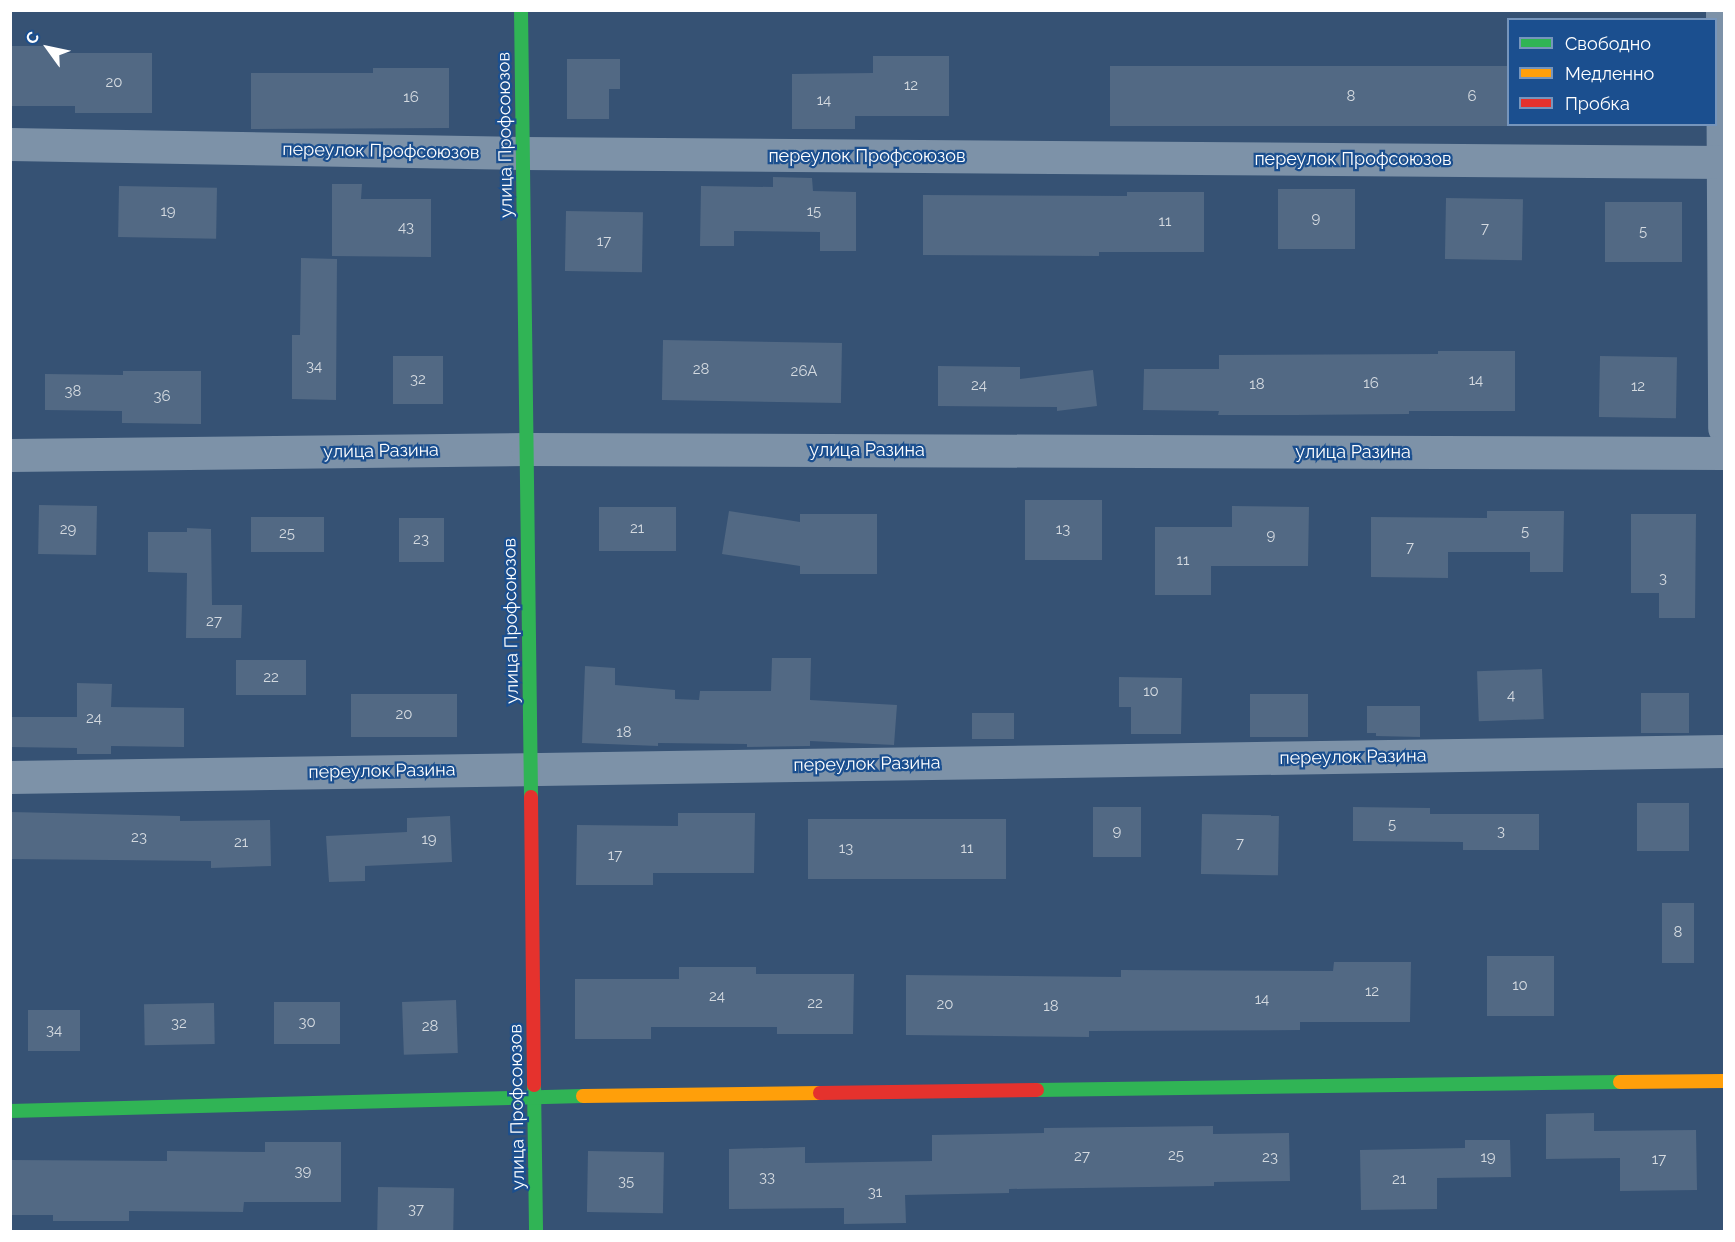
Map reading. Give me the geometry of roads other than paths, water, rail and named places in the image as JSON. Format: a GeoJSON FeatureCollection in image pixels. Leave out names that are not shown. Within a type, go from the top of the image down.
{"type":"FeatureCollection","features":[{"type":"Feature","properties":{"kind":"street","name":"улица Профсоюзов"},"geometry":{"type":"LineString","coordinates":[[521,10],[536,1232]]}},
{"type":"Feature","properties":{"kind":"street"},"geometry":{"type":"LineString","coordinates":[[1722,10],[1725,428]]}},
{"type":"Feature","properties":{"kind":"street","name":"переулок Профсоюзов"},"geometry":{"type":"LineString","coordinates":[[10,144],[523,153],[1723,162]]}},
{"type":"Feature","properties":{"kind":"street","name":"улица Разина"},"geometry":{"type":"LineString","coordinates":[[10,455],[527,449],[1725,453]]}},
{"type":"Feature","properties":{"kind":"street","name":"переулок Разина"},"geometry":{"type":"LineString","coordinates":[[10,777],[1725,751]]}},
{"type":"Feature","properties":{"kind":"street"},"geometry":{"type":"LineString","coordinates":[[10,1111],[535,1097],[1725,1081]]}}]}
